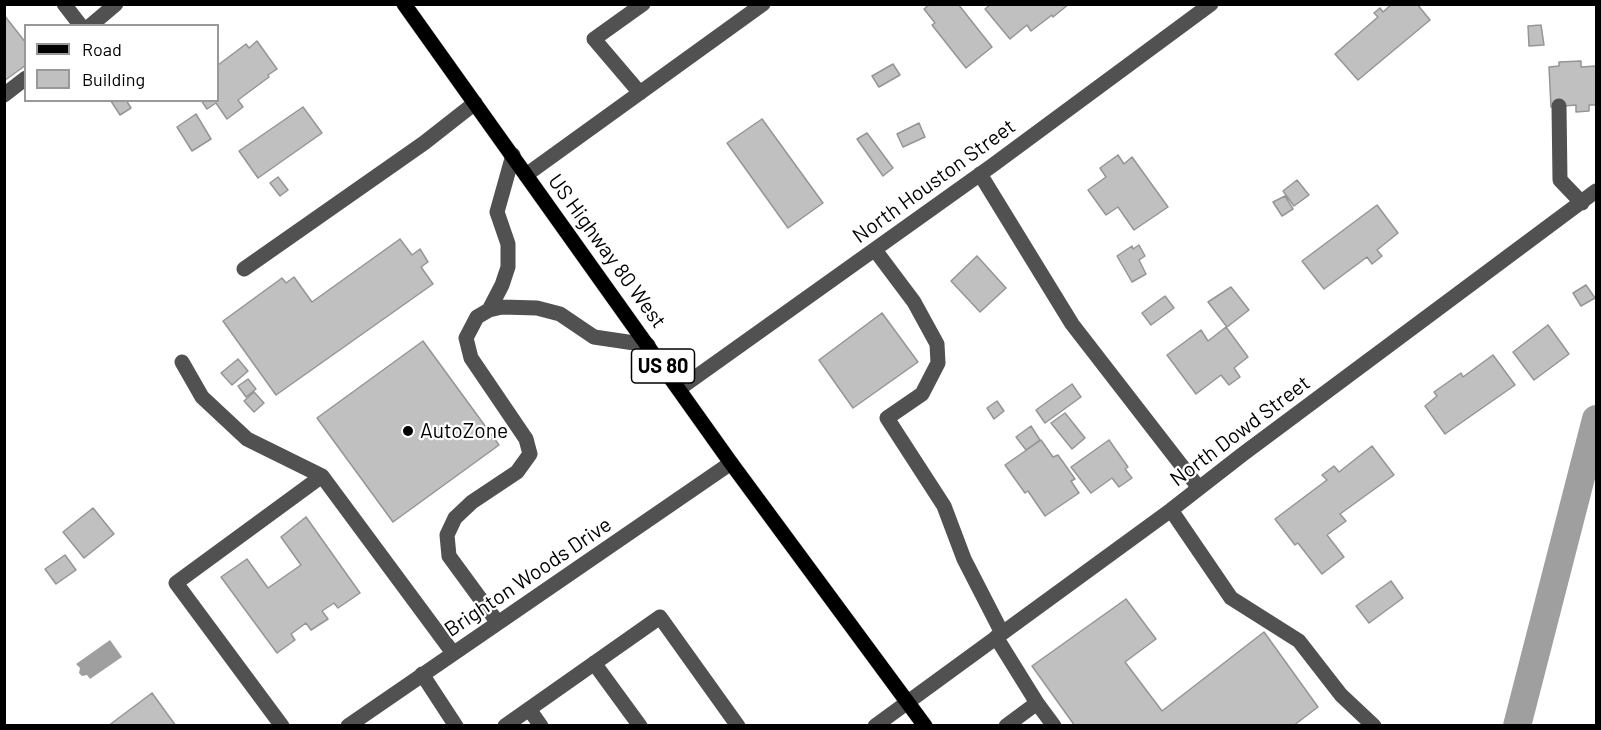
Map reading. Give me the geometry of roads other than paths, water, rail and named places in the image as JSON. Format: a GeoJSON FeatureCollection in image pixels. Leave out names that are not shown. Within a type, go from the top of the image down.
{"type":"FeatureCollection","features":[{"type":"Feature","properties":{"kind":"main road","name":"US Highway 80 West"},"geometry":{"type":"LineString","coordinates":[[404,4],[731,463],[925,726]]}},
{"type":"Feature","properties":{"kind":"street"},"geometry":{"type":"LineString","coordinates":[[64,4],[79,24]]}},
{"type":"Feature","properties":{"kind":"street"},"geometry":{"type":"LineString","coordinates":[[92,24],[116,4]]}},
{"type":"Feature","properties":{"kind":"street"},"geometry":{"type":"LineString","coordinates":[[640,93],[594,39],[643,4]]}},
{"type":"Feature","properties":{"kind":"street"},"geometry":{"type":"LineString","coordinates":[[526,175],[763,4]]}},
{"type":"Feature","properties":{"kind":"street","name":"North Houston Street"},"geometry":{"type":"LineString","coordinates":[[679,388],[875,250],[1211,4]]}},
{"type":"Feature","properties":{"kind":"street"},"geometry":{"type":"LineString","coordinates":[[4,94],[24,79]]}},
{"type":"Feature","properties":{"kind":"street"},"geometry":{"type":"LineString","coordinates":[[244,269],[424,143],[475,103]]}},
{"type":"Feature","properties":{"kind":"street"},"geometry":{"type":"LineString","coordinates":[[1559,106],[1560,180],[1582,203]]}},
{"type":"Feature","properties":{"kind":"street"},"geometry":{"type":"LineString","coordinates":[[489,310],[508,267],[508,244],[497,212],[513,155]]}},
{"type":"Feature","properties":{"kind":"street"},"geometry":{"type":"LineString","coordinates":[[980,174],[1072,324],[1199,488]]}},
{"type":"Feature","properties":{"kind":"street","name":"North Dowd Street"},"geometry":{"type":"LineString","coordinates":[[875,726],[1171,510],[1596,191]]}},
{"type":"Feature","properties":{"kind":"street"},"geometry":{"type":"LineString","coordinates":[[875,250],[914,302],[937,344],[938,363],[922,394],[887,418],[944,506],[964,559],[999,635],[1037,703],[1054,726]]}},
{"type":"Feature","properties":{"kind":"street"},"geometry":{"type":"LineString","coordinates":[[498,623],[449,556],[447,535],[455,518],[472,502],[517,472],[530,454],[526,439],[471,358],[466,339],[477,317],[502,306],[537,308],[560,314],[594,337],[648,345]]}},
{"type":"Feature","properties":{"kind":"street"},"geometry":{"type":"LineString","coordinates":[[182,362],[201,397],[247,440],[322,476],[453,653]]}},
{"type":"Feature","properties":{"kind":"street","name":"Brighton Woods Drive"},"geometry":{"type":"LineString","coordinates":[[348,726],[731,463]]}},
{"type":"Feature","properties":{"kind":"street"},"geometry":{"type":"LineString","coordinates":[[282,726],[176,583],[322,476]]}},
{"type":"Feature","properties":{"kind":"street"},"geometry":{"type":"LineString","coordinates":[[1171,510],[1231,598],[1299,641],[1341,695],[1374,726]]}},
{"type":"Feature","properties":{"kind":"street"},"geometry":{"type":"LineString","coordinates":[[506,726],[660,617],[738,726]]}},
{"type":"Feature","properties":{"kind":"street"},"geometry":{"type":"LineString","coordinates":[[594,663],[640,726]]}},
{"type":"Feature","properties":{"kind":"street"},"geometry":{"type":"LineString","coordinates":[[422,675],[456,726]]}},
{"type":"Feature","properties":{"kind":"street"},"geometry":{"type":"LineString","coordinates":[[1006,726],[1037,703]]}},
{"type":"Feature","properties":{"kind":"street"},"geometry":{"type":"LineString","coordinates":[[529,709],[541,726]]}},
{"type":"Feature","properties":{"kind":"waterway"},"geometry":{"type":"LineString","coordinates":[[1517,726],[1596,419]]}},
{"type":"Feature","properties":{"kind":"place","name":"AutoZone"},"geometry":{"type":"Point","coordinates":[408,431]}}]}
